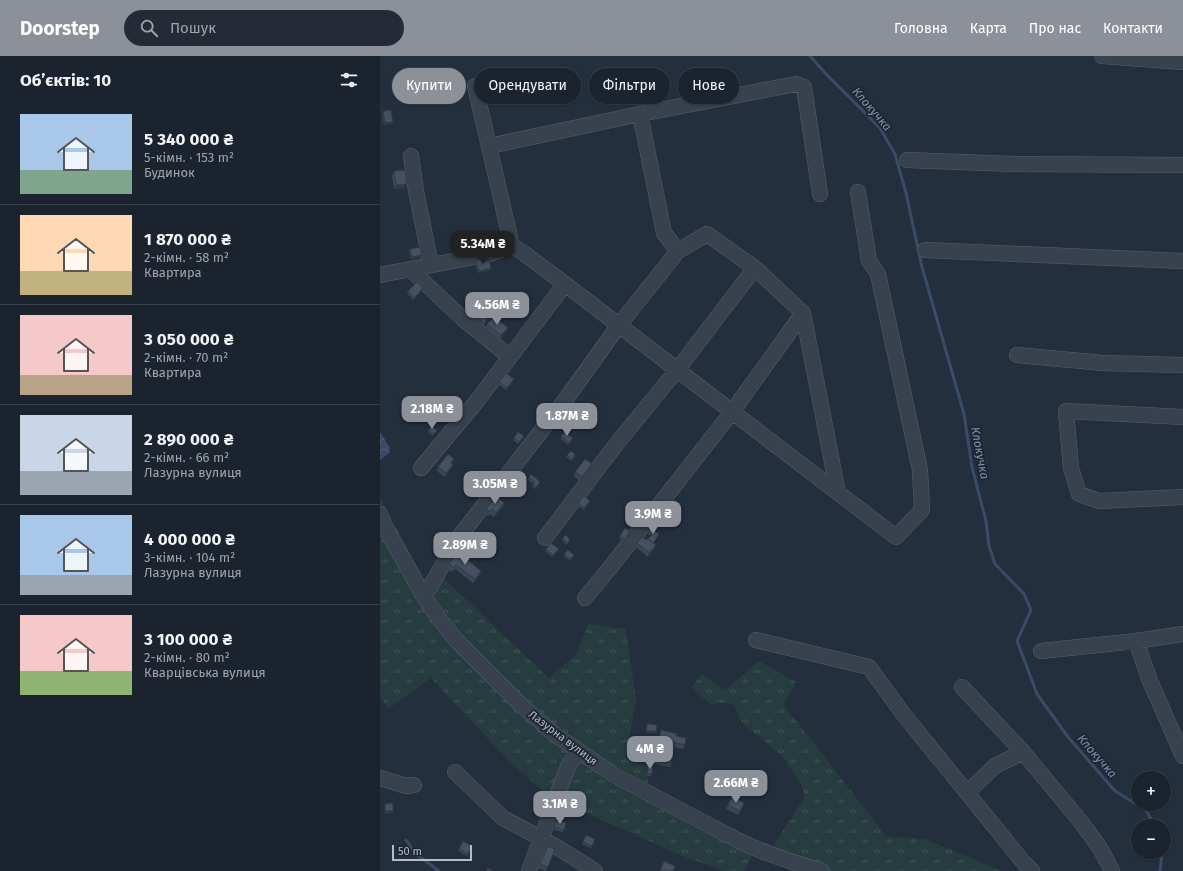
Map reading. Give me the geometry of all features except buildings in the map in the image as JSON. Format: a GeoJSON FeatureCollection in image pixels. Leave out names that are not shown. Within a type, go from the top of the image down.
{"type":"FeatureCollection","features":[{"type":"Feature","properties":{"kind":"street"},"geometry":{"type":"LineString","coordinates":[[1102,56],[1183,62]]}},
{"type":"Feature","properties":{"kind":"street"},"geometry":{"type":"LineString","coordinates":[[489,146],[640,114],[796,84],[804,87],[820,194]]}},
{"type":"Feature","properties":{"kind":"street"},"geometry":{"type":"LineString","coordinates":[[479,104],[512,246],[565,284],[896,537],[922,510],[920,470],[878,274],[869,260],[858,192]]}},
{"type":"Feature","properties":{"kind":"street"},"geometry":{"type":"LineString","coordinates":[[640,114],[664,233],[678,251]]}},
{"type":"Feature","properties":{"kind":"street"},"geometry":{"type":"LineString","coordinates":[[412,156],[416,191],[431,265]]}},
{"type":"Feature","properties":{"kind":"street"},"geometry":{"type":"LineString","coordinates":[[907,160],[1015,164],[1183,165]]}},
{"type":"Feature","properties":{"kind":"street"},"geometry":{"type":"LineString","coordinates":[[423,595],[430,587],[459,537],[566,399],[619,326],[678,251],[707,234],[755,268],[804,313],[838,493]]}},
{"type":"Feature","properties":{"kind":"street"},"geometry":{"type":"LineString","coordinates":[[380,275],[490,254],[512,246]]}},
{"type":"Feature","properties":{"kind":"street"},"geometry":{"type":"LineString","coordinates":[[925,250],[1183,261]]}},
{"type":"Feature","properties":{"kind":"street"},"geometry":{"type":"LineString","coordinates":[[545,538],[618,442],[677,370],[755,268]]}},
{"type":"Feature","properties":{"kind":"street"},"geometry":{"type":"LineString","coordinates":[[410,269],[462,319],[510,357]]}},
{"type":"Feature","properties":{"kind":"street"},"geometry":{"type":"LineString","coordinates":[[421,468],[476,401],[565,284]]}},
{"type":"Feature","properties":{"kind":"street"},"geometry":{"type":"LineString","coordinates":[[585,598],[732,412],[804,313]]}},
{"type":"Feature","properties":{"kind":"street"},"geometry":{"type":"LineString","coordinates":[[1017,355],[1103,363],[1183,365]]}},
{"type":"Feature","properties":{"kind":"street"},"geometry":{"type":"LineString","coordinates":[[1183,417],[1066,412],[1071,468],[1079,494],[1099,501],[1183,496]]}},
{"type":"Feature","properties":{"kind":"street","name":"Лазурна вулиця"},"geometry":{"type":"LineString","coordinates":[[381,519],[423,595],[437,616],[458,641],[509,694],[546,727],[579,752],[614,775],[746,844],[779,858],[822,871]]}},
{"type":"Feature","properties":{"kind":"street"},"geometry":{"type":"LineString","coordinates":[[1041,651],[1136,641],[1183,634]]}},
{"type":"Feature","properties":{"kind":"street"},"geometry":{"type":"LineString","coordinates":[[756,640],[869,667],[904,715],[1032,871]]}},
{"type":"Feature","properties":{"kind":"street"},"geometry":{"type":"LineString","coordinates":[[1136,641],[1150,681],[1183,756]]}},
{"type":"Feature","properties":{"kind":"street"},"geometry":{"type":"LineString","coordinates":[[962,687],[1024,752],[1092,836],[1112,871]]}},
{"type":"Feature","properties":{"kind":"street"},"geometry":{"type":"LineString","coordinates":[[529,871],[565,774],[570,763],[579,752]]}},
{"type":"Feature","properties":{"kind":"street"},"geometry":{"type":"LineString","coordinates":[[968,792],[995,766],[1024,752]]}},
{"type":"Feature","properties":{"kind":"street"},"geometry":{"type":"LineString","coordinates":[[455,772],[498,814],[595,871]]}},
{"type":"Feature","properties":{"kind":"street"},"geometry":{"type":"LineString","coordinates":[[380,778],[406,786],[414,785]]}},
{"type":"Feature","properties":{"kind":"green space"},"geometry":{"type":"Polygon","coordinates":[[[380,498],[425,580],[434,569],[549,678],[576,655],[588,624],[626,629],[636,701],[628,744],[653,747],[647,786],[759,841],[744,871],[723,871],[678,854],[548,796],[507,759],[431,678],[388,709],[380,697],[380,498]]]}},
{"type":"Feature","properties":{"kind":"green space"},"geometry":{"type":"Polygon","coordinates":[[[759,661],[796,682],[784,705],[886,836],[925,839],[1001,871],[799,871],[777,865],[770,852],[805,796],[800,782],[781,755],[741,722],[736,708],[731,703],[711,705],[691,687],[702,674],[725,690],[759,661]]]}},
{"type":"Feature","properties":{"kind":"water"},"geometry":{"type":"Polygon","coordinates":[[[380,432],[390,448],[389,453],[380,460],[380,432]]]}},
{"type":"Feature","properties":{"kind":"waterway","name":"Клокучка"},"geometry":{"type":"LineString","coordinates":[[810,56],[880,128],[895,154],[906,193],[922,267],[964,414],[972,467],[986,521],[989,546],[995,564],[1024,594],[1031,610],[1017,641],[1037,694],[1068,737],[1115,791],[1136,804],[1144,807],[1151,819]]}},
{"type":"Feature","properties":{"kind":"waterway"},"geometry":{"type":"LineString","coordinates":[[406,840],[416,854],[439,871]]}},
{"type":"Feature","properties":{"kind":"waterway","name":"Клокучка"},"geometry":{"type":"LineString","coordinates":[[1160,871],[1161,859]]}}]}
